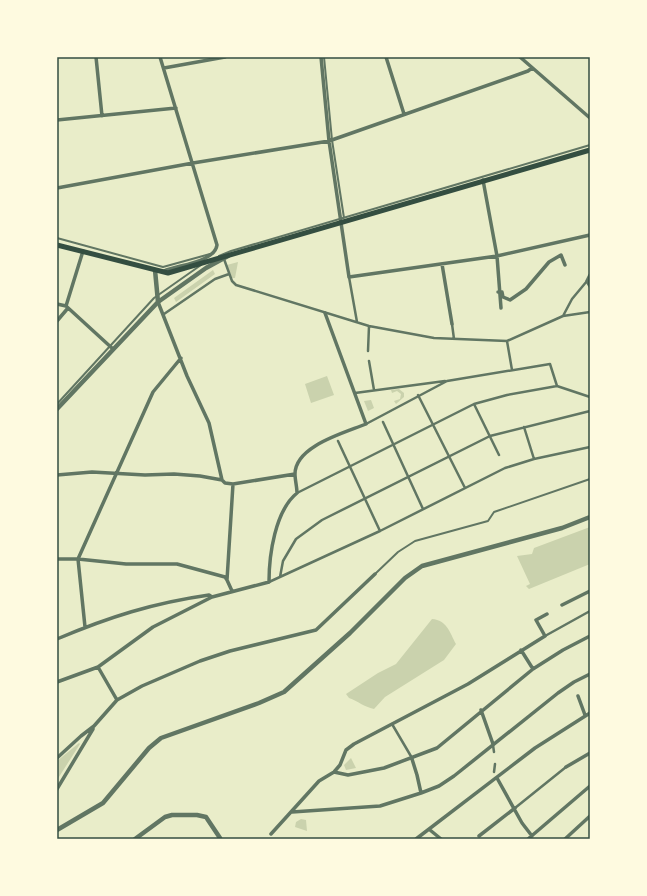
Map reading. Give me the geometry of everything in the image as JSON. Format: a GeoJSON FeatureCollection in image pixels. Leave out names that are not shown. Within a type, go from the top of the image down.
{"type":"FeatureCollection","features":[{"type":"Feature","properties":{"kind":"main road"},"geometry":{"type":"LineString","coordinates":[[57,245],[162,272],[173,271],[342,219],[590,150]]}},
{"type":"Feature","properties":{"kind":"street"},"geometry":{"type":"LineString","coordinates":[[96,57],[102,116]]}},
{"type":"Feature","properties":{"kind":"street"},"geometry":{"type":"LineString","coordinates":[[160,57],[217,246],[214,253],[201,260],[162,272]]}},
{"type":"Feature","properties":{"kind":"street"},"geometry":{"type":"LineString","coordinates":[[164,68],[225,57]]}},
{"type":"Feature","properties":{"kind":"street"},"geometry":{"type":"LineString","coordinates":[[321,57],[330,140],[349,277],[357,322]]}},
{"type":"Feature","properties":{"kind":"street"},"geometry":{"type":"LineString","coordinates":[[386,57],[404,114]]}},
{"type":"Feature","properties":{"kind":"street"},"geometry":{"type":"LineString","coordinates":[[520,57],[590,118]]}},
{"type":"Feature","properties":{"kind":"street"},"geometry":{"type":"LineString","coordinates":[[57,188],[330,140],[530,70],[532,68]]}},
{"type":"Feature","properties":{"kind":"street"},"geometry":{"type":"LineString","coordinates":[[57,120],[176,108]]}},
{"type":"Feature","properties":{"kind":"street"},"geometry":{"type":"LineString","coordinates":[[483,180],[497,256],[498,292],[501,308]]}},
{"type":"Feature","properties":{"kind":"street"},"geometry":{"type":"LineString","coordinates":[[349,277],[497,256],[590,235]]}},
{"type":"Feature","properties":{"kind":"street"},"geometry":{"type":"LineString","coordinates":[[57,321],[67,307],[83,251]]}},
{"type":"Feature","properties":{"kind":"street"},"geometry":{"type":"LineString","coordinates":[[498,292],[502,292],[504,297],[510,300],[526,289],[549,262],[561,255],[565,265]]}},
{"type":"Feature","properties":{"kind":"street"},"geometry":{"type":"LineString","coordinates":[[57,409],[111,347],[158,302],[223,256],[228,274],[236,285],[369,326],[434,338],[507,341],[563,316],[590,312]]}},
{"type":"Feature","properties":{"kind":"street"},"geometry":{"type":"LineString","coordinates":[[442,264],[454,339]]}},
{"type":"Feature","properties":{"kind":"street"},"geometry":{"type":"LineString","coordinates":[[155,270],[158,302],[164,314],[187,376],[209,423],[222,480]]}},
{"type":"Feature","properties":{"kind":"street"},"geometry":{"type":"LineString","coordinates":[[164,314],[215,279],[228,274]]}},
{"type":"Feature","properties":{"kind":"street"},"geometry":{"type":"LineString","coordinates":[[563,316],[572,299],[590,275]]}},
{"type":"Feature","properties":{"kind":"street"},"geometry":{"type":"LineString","coordinates":[[587,281],[590,286]]}},
{"type":"Feature","properties":{"kind":"street"},"geometry":{"type":"LineString","coordinates":[[57,304],[67,307],[111,347]]}},
{"type":"Feature","properties":{"kind":"street"},"geometry":{"type":"LineString","coordinates":[[325,313],[366,424]]}},
{"type":"Feature","properties":{"kind":"street"},"geometry":{"type":"LineString","coordinates":[[368,351],[369,326]]}},
{"type":"Feature","properties":{"kind":"street"},"geometry":{"type":"LineString","coordinates":[[507,341],[512,370]]}},
{"type":"Feature","properties":{"kind":"street"},"geometry":{"type":"LineString","coordinates":[[84,627],[78,559],[153,392],[181,358]]}},
{"type":"Feature","properties":{"kind":"street"},"geometry":{"type":"LineString","coordinates":[[369,361],[374,390]]}},
{"type":"Feature","properties":{"kind":"street"},"geometry":{"type":"LineString","coordinates":[[354,393],[447,381],[550,364],[557,386]]}},
{"type":"Feature","properties":{"kind":"street"},"geometry":{"type":"LineString","coordinates":[[297,493],[295,474],[301,458],[318,445],[366,424],[382,419],[418,395],[447,381]]}},
{"type":"Feature","properties":{"kind":"street"},"geometry":{"type":"LineString","coordinates":[[269,582],[270,558],[274,540],[286,503],[297,493],[350,465],[474,404],[557,386],[590,397]]}},
{"type":"Feature","properties":{"kind":"street"},"geometry":{"type":"LineString","coordinates":[[418,395],[465,488]]}},
{"type":"Feature","properties":{"kind":"street"},"geometry":{"type":"LineString","coordinates":[[474,404],[499,455]]}},
{"type":"Feature","properties":{"kind":"street"},"geometry":{"type":"LineString","coordinates":[[280,577],[283,561],[296,539],[322,520],[490,436],[590,411]]}},
{"type":"Feature","properties":{"kind":"street"},"geometry":{"type":"LineString","coordinates":[[382,419],[423,509]]}},
{"type":"Feature","properties":{"kind":"street"},"geometry":{"type":"LineString","coordinates":[[524,427],[534,460]]}},
{"type":"Feature","properties":{"kind":"street"},"geometry":{"type":"LineString","coordinates":[[338,441],[380,531]]}},
{"type":"Feature","properties":{"kind":"street"},"geometry":{"type":"LineString","coordinates":[[57,682],[98,667],[153,627],[212,597],[269,582],[380,531],[505,468],[590,448]]}},
{"type":"Feature","properties":{"kind":"street"},"geometry":{"type":"LineString","coordinates":[[57,475],[92,472],[145,475],[174,474],[222,480],[225,483],[233,484],[295,474]]}},
{"type":"Feature","properties":{"kind":"street"},"geometry":{"type":"LineString","coordinates":[[232,591],[228,580],[233,484]]}},
{"type":"Feature","properties":{"kind":"street"},"geometry":{"type":"LineString","coordinates":[[57,830],[103,802],[149,748],[161,738],[259,704],[284,692],[345,637],[405,578],[422,566],[562,528],[590,517]]}},
{"type":"Feature","properties":{"kind":"street"},"geometry":{"type":"LineString","coordinates":[[57,559],[78,559],[126,564],[177,564],[223,576],[228,580]]}},
{"type":"Feature","properties":{"kind":"street"},"geometry":{"type":"LineString","coordinates":[[57,758],[94,726],[117,700],[142,686],[200,661],[230,651],[316,630],[375,574]]}},
{"type":"Feature","properties":{"kind":"street"},"geometry":{"type":"LineString","coordinates":[[562,605],[590,591]]}},
{"type":"Feature","properties":{"kind":"street"},"geometry":{"type":"LineString","coordinates":[[57,639],[84,627],[128,611],[169,601],[209,595],[212,597]]}},
{"type":"Feature","properties":{"kind":"street"},"geometry":{"type":"LineString","coordinates":[[271,834],[319,781],[334,772],[340,765],[346,750],[365,737],[468,684],[544,636],[590,612]]}},
{"type":"Feature","properties":{"kind":"street"},"geometry":{"type":"LineString","coordinates":[[544,636],[536,620],[546,614]]}},
{"type":"Feature","properties":{"kind":"street"},"geometry":{"type":"LineString","coordinates":[[334,772],[348,775],[360,774],[412,759],[437,748],[481,710],[533,669],[590,636]]}},
{"type":"Feature","properties":{"kind":"street"},"geometry":{"type":"LineString","coordinates":[[521,650],[533,669]]}},
{"type":"Feature","properties":{"kind":"street"},"geometry":{"type":"LineString","coordinates":[[98,667],[117,700]]}},
{"type":"Feature","properties":{"kind":"street"},"geometry":{"type":"LineString","coordinates":[[292,812],[380,806],[421,793],[446,782],[563,690],[590,674]]}},
{"type":"Feature","properties":{"kind":"street"},"geometry":{"type":"LineString","coordinates":[[578,696],[585,715]]}},
{"type":"Feature","properties":{"kind":"street"},"geometry":{"type":"LineString","coordinates":[[481,710],[493,744],[494,752]]}},
{"type":"Feature","properties":{"kind":"street"},"geometry":{"type":"LineString","coordinates":[[416,839],[430,830],[535,748],[590,713]]}},
{"type":"Feature","properties":{"kind":"street"},"geometry":{"type":"LineString","coordinates":[[392,724],[412,759],[418,775],[421,793]]}},
{"type":"Feature","properties":{"kind":"street"},"geometry":{"type":"LineString","coordinates":[[57,789],[94,726]]}},
{"type":"Feature","properties":{"kind":"street"},"geometry":{"type":"LineString","coordinates":[[479,836],[566,767],[590,753]]}},
{"type":"Feature","properties":{"kind":"street"},"geometry":{"type":"LineString","coordinates":[[494,772],[495,764]]}},
{"type":"Feature","properties":{"kind":"street"},"geometry":{"type":"LineString","coordinates":[[497,778],[522,823],[532,836]]}},
{"type":"Feature","properties":{"kind":"street"},"geometry":{"type":"LineString","coordinates":[[528,839],[590,786]]}},
{"type":"Feature","properties":{"kind":"street"},"geometry":{"type":"LineString","coordinates":[[134,839],[165,816],[172,814],[197,814],[206,817],[220,838]]}},
{"type":"Feature","properties":{"kind":"street"},"geometry":{"type":"LineString","coordinates":[[565,839],[590,816]]}},
{"type":"Feature","properties":{"kind":"street"},"geometry":{"type":"LineString","coordinates":[[430,830],[440,839]]}},
{"type":"Feature","properties":{"kind":"lane"},"geometry":{"type":"LineString","coordinates":[[324,57],[330,140]]}},
{"type":"Feature","properties":{"kind":"lane"},"geometry":{"type":"LineString","coordinates":[[342,219],[590,145]]}},
{"type":"Feature","properties":{"kind":"lane"},"geometry":{"type":"LineString","coordinates":[[57,238],[163,267],[214,253],[223,256]]}},
{"type":"Feature","properties":{"kind":"lane"},"geometry":{"type":"LineString","coordinates":[[57,404],[157,296],[200,266],[223,256]]}},
{"type":"Feature","properties":{"kind":"lane"},"geometry":{"type":"LineString","coordinates":[[375,574],[398,552],[415,541],[488,521],[494,512],[590,479]]}},
{"type":"Feature","properties":{"kind":"green space"},"geometry":{"type":"Polygon","coordinates":[[[238,262],[235,278],[232,278],[227,265],[238,262]]]}},
{"type":"Feature","properties":{"kind":"green space"},"geometry":{"type":"Polygon","coordinates":[[[213,270],[215,274],[176,302],[174,298],[213,270]]]}},
{"type":"Feature","properties":{"kind":"green space"},"geometry":{"type":"Polygon","coordinates":[[[327,376],[334,395],[311,403],[305,384],[327,376]]]}},
{"type":"Feature","properties":{"kind":"green space"},"geometry":{"type":"Polygon","coordinates":[[[399,389],[404,393],[404,397],[396,404],[394,401],[400,399],[401,394],[397,391],[392,393],[391,390],[399,389]]]}},
{"type":"Feature","properties":{"kind":"green space"},"geometry":{"type":"Polygon","coordinates":[[[371,400],[374,408],[368,411],[364,401],[371,400]]]}},
{"type":"Feature","properties":{"kind":"green space"},"geometry":{"type":"Polygon","coordinates":[[[590,527],[590,564],[529,589],[526,586],[530,584],[517,556],[532,554],[534,548],[590,527]]]}},
{"type":"Feature","properties":{"kind":"green space"},"geometry":{"type":"Polygon","coordinates":[[[432,619],[445,624],[456,644],[444,660],[385,697],[374,709],[349,698],[346,694],[378,673],[396,664],[432,619]]]}},
{"type":"Feature","properties":{"kind":"green space"},"geometry":{"type":"Polygon","coordinates":[[[79,743],[80,744],[57,780],[57,761],[79,743]]]}},
{"type":"Feature","properties":{"kind":"green space"},"geometry":{"type":"Polygon","coordinates":[[[351,758],[356,768],[346,770],[344,765],[351,758]]]}},
{"type":"Feature","properties":{"kind":"green space"},"geometry":{"type":"Polygon","coordinates":[[[301,819],[306,820],[307,831],[295,827],[296,822],[301,819]]]}}]}
